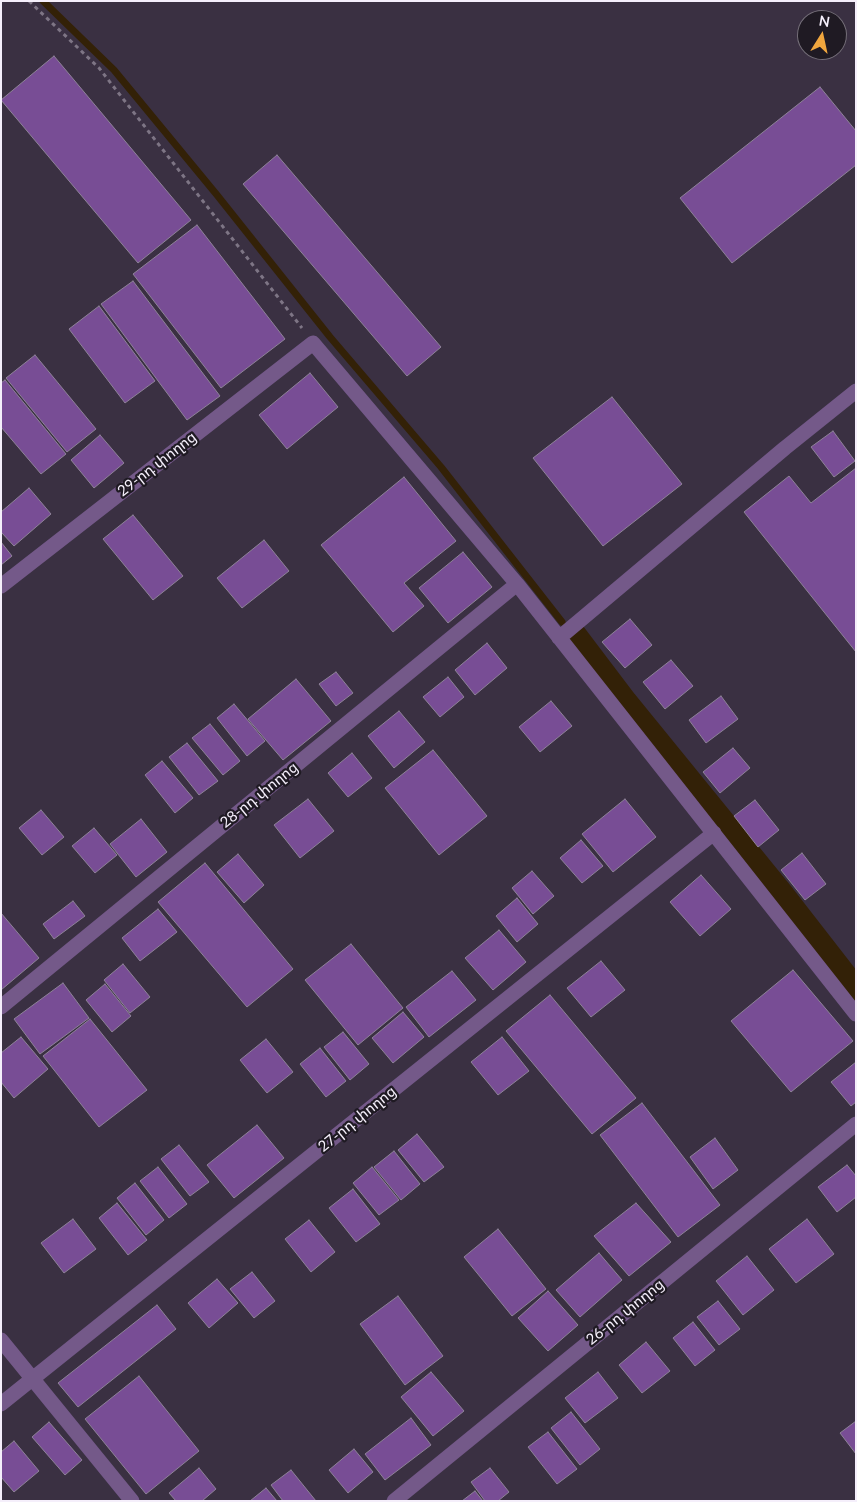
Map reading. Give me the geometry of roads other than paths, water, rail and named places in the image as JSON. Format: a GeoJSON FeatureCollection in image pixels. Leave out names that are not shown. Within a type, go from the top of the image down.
{"type":"FeatureCollection","features":[{"type":"Feature","properties":{"kind":"street","name":"29-րդ փողոց"},"geometry":{"type":"LineString","coordinates":[[1,586],[314,343],[517,584]]}},
{"type":"Feature","properties":{"kind":"street"},"geometry":{"type":"LineString","coordinates":[[559,638],[785,448],[856,391]]}},
{"type":"Feature","properties":{"kind":"street"},"geometry":{"type":"LineString","coordinates":[[517,584],[856,1014]]}},
{"type":"Feature","properties":{"kind":"street","name":"28-րդ փողոց"},"geometry":{"type":"LineString","coordinates":[[1,1007],[517,584]]}},
{"type":"Feature","properties":{"kind":"street","name":"27-րդ փողոց"},"geometry":{"type":"LineString","coordinates":[[1,1404],[714,833]]}},
{"type":"Feature","properties":{"kind":"street","name":"26-րդ փողոց"},"geometry":{"type":"LineString","coordinates":[[394,1501],[856,1124]]}},
{"type":"Feature","properties":{"kind":"street"},"geometry":{"type":"LineString","coordinates":[[1,1340],[132,1501]]}},
{"type":"Feature","properties":{"kind":"waterway"},"geometry":{"type":"LineString","coordinates":[[43,1],[114,70],[330,337],[441,467],[562,622]]}},
{"type":"Feature","properties":{"kind":"waterway"},"geometry":{"type":"LineString","coordinates":[[575,636],[625,702],[782,895],[856,990]]}}]}
